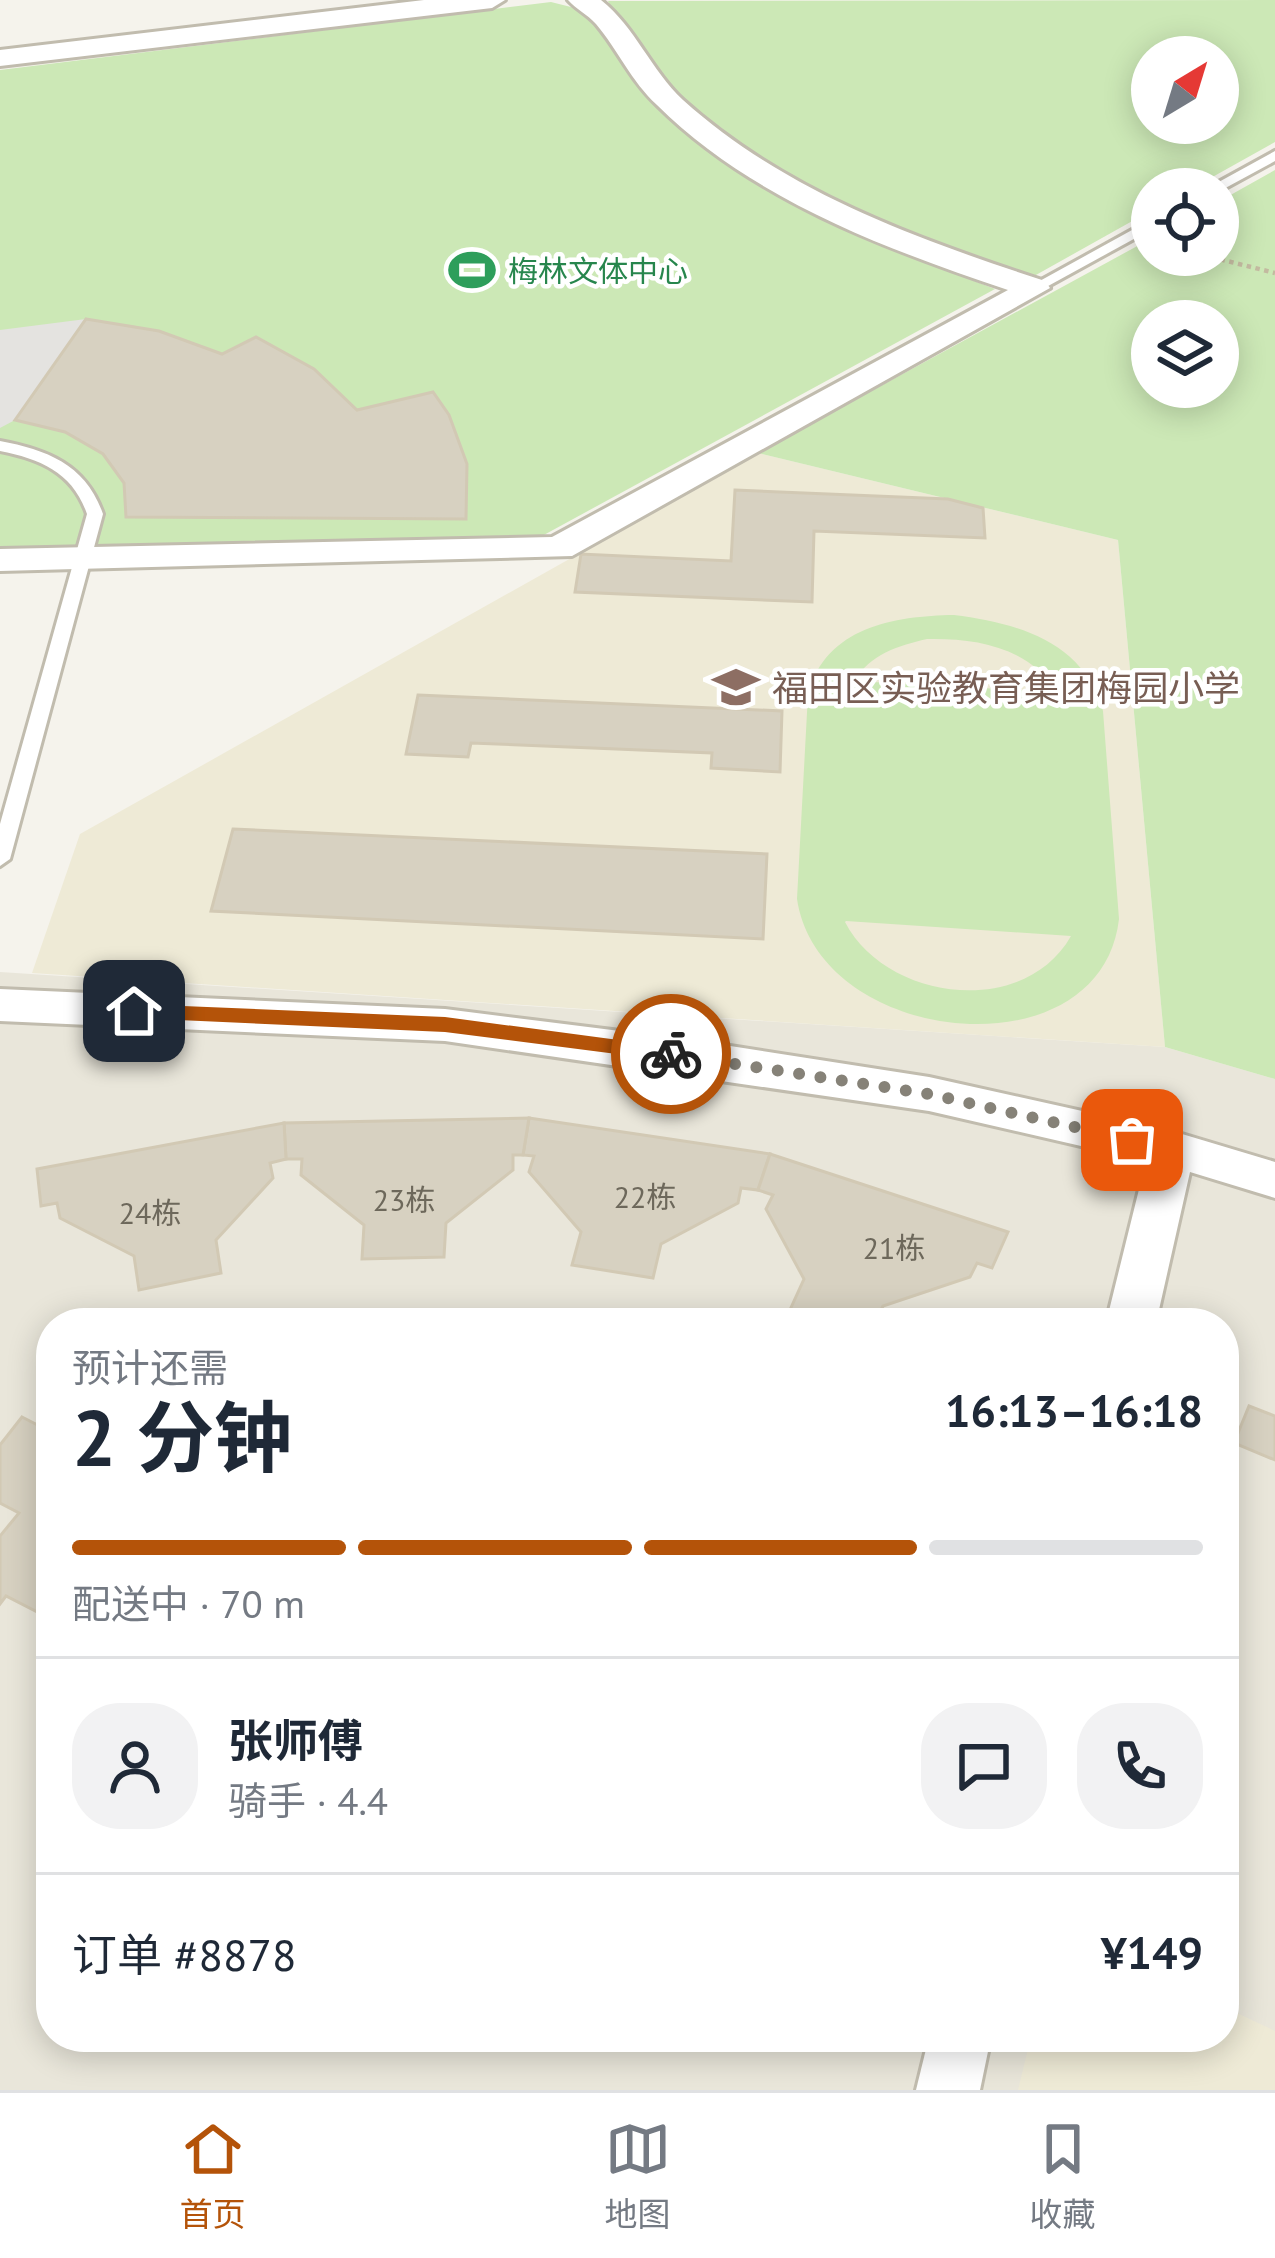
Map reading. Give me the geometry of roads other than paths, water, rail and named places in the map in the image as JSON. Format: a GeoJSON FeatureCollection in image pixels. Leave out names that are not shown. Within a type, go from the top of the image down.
{"type":"FeatureCollection","features":[{"type":"Feature","properties":{"kind":"street"},"geometry":{"type":"LineString","coordinates":[[0,58],[492,0]]}},
{"type":"Feature","properties":{"kind":"street"},"geometry":{"type":"LineString","coordinates":[[581,0],[605,13],[626,52],[665,98],[753,166],[876,231],[1034,288]]}},
{"type":"Feature","properties":{"kind":"street"},"geometry":{"type":"LineString","coordinates":[[0,560],[560,548],[1034,288]]}},
{"type":"Feature","properties":{"kind":"street"},"geometry":{"type":"LineString","coordinates":[[0,1005],[445,1024],[929,1094],[1172,1149],[1275,1180]]}},
{"type":"Feature","properties":{"kind":"street"},"geometry":{"type":"LineString","coordinates":[[1135,1308],[1172,1149]]}},
{"type":"Feature","properties":{"kind":"street"},"geometry":{"type":"LineString","coordinates":[[948,2090],[957,2052]]}},
{"type":"Feature","properties":{"kind":"lane"},"geometry":{"type":"LineString","coordinates":[[1239,175],[1275,155]]}},
{"type":"Feature","properties":{"kind":"lane"},"geometry":{"type":"LineString","coordinates":[[1034,288],[1131,235]]}},
{"type":"Feature","properties":{"kind":"lane"},"geometry":{"type":"LineString","coordinates":[[0,446],[54,460],[76,475],[90,493],[95,514],[0,859]]}},
{"type":"Feature","properties":{"kind":"place","name":"梅林文体中心"},"geometry":{"type":"Point","coordinates":[472,270]}},
{"type":"Feature","properties":{"kind":"place","name":"福田区实验教育集团梅园小学"},"geometry":{"type":"Point","coordinates":[736,687]}}]}
